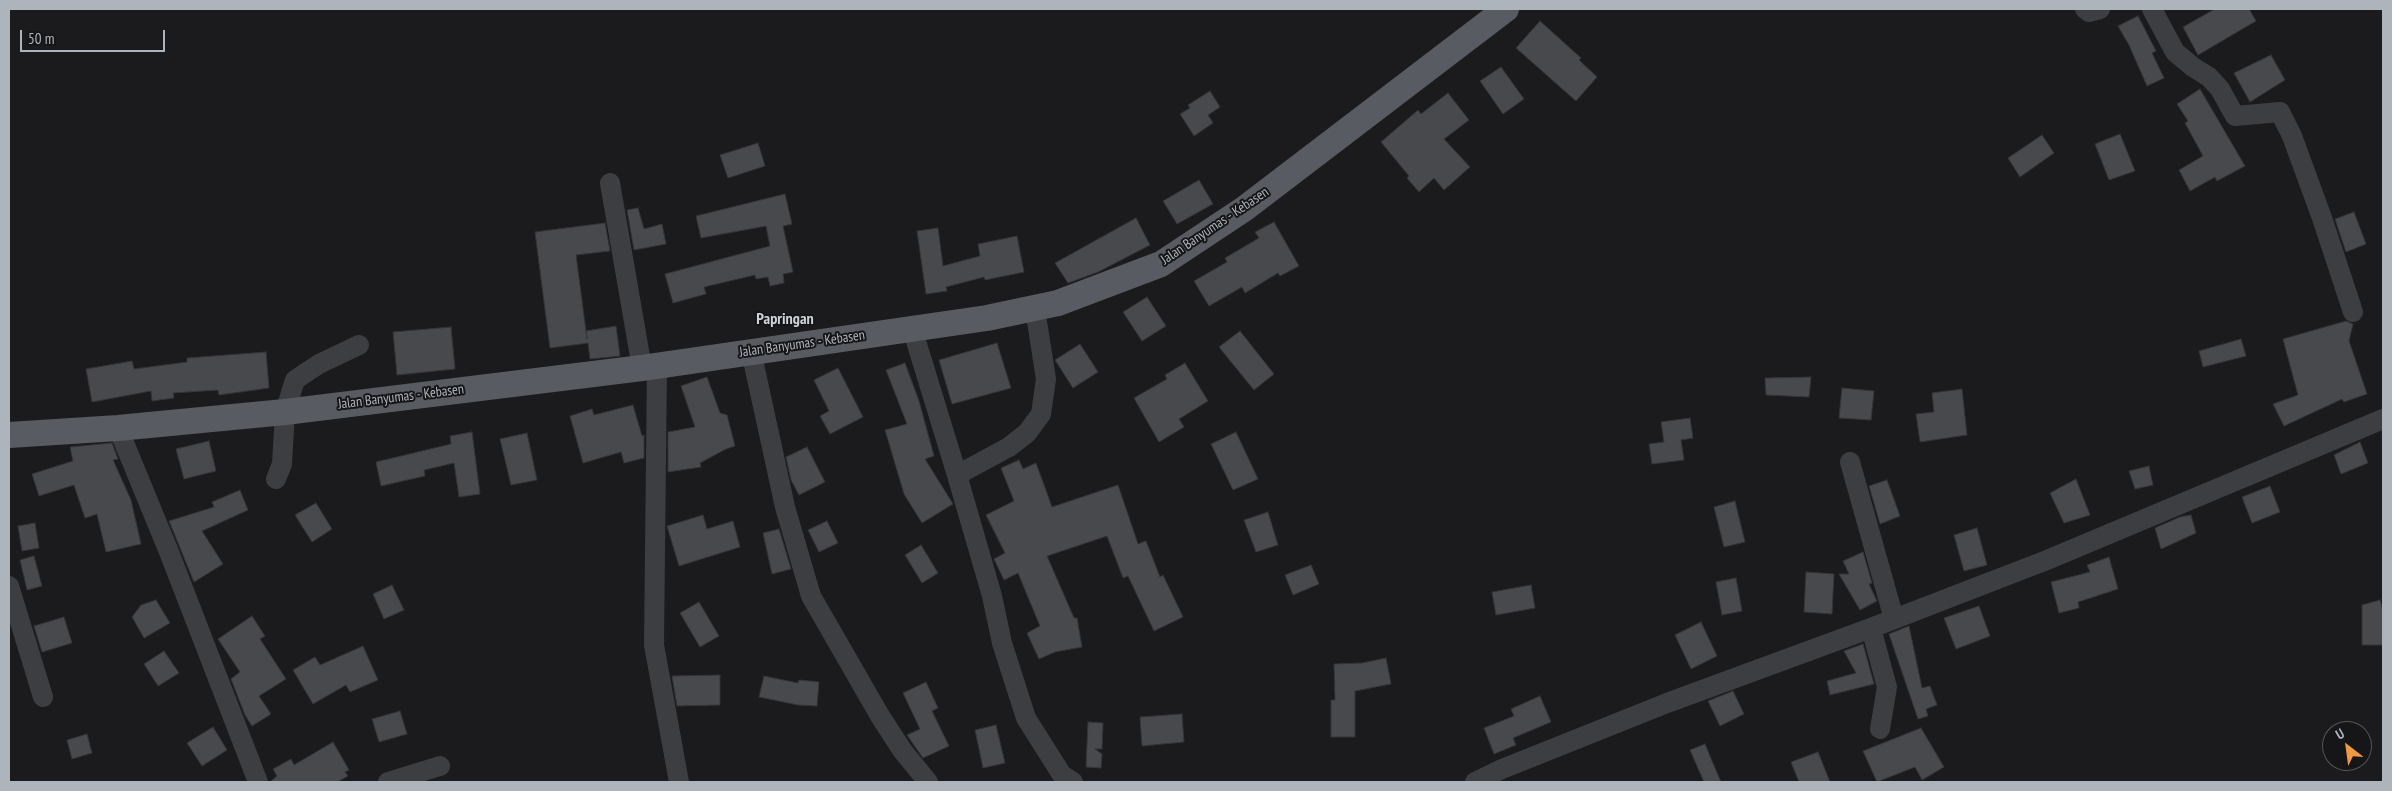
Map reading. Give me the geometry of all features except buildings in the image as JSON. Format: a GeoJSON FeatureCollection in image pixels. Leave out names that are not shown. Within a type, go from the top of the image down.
{"type":"FeatureCollection","features":[{"type":"Feature","properties":{"kind":"main road","name":"Jalan Banyumas - Kebasen"},"geometry":{"type":"LineString","coordinates":[[9,436],[285,412],[649,367],[1058,304],[1161,264],[1252,203],[1506,9]]}},
{"type":"Feature","properties":{"kind":"street"},"geometry":{"type":"LineString","coordinates":[[2085,9],[2089,12],[2100,9]]}},
{"type":"Feature","properties":{"kind":"street"},"geometry":{"type":"LineString","coordinates":[[2152,9],[2175,52],[2215,83],[2234,116],[2280,112],[2292,136],[2353,312]]}},
{"type":"Feature","properties":{"kind":"street"},"geometry":{"type":"LineString","coordinates":[[610,183],[649,367],[654,645],[679,782]]}},
{"type":"Feature","properties":{"kind":"street"},"geometry":{"type":"LineString","coordinates":[[957,475],[1009,447],[1026,433],[1041,414],[1046,379],[1035,309]]}},
{"type":"Feature","properties":{"kind":"street"},"geometry":{"type":"LineString","coordinates":[[912,328],[992,596],[1002,643],[1026,718],[1062,775],[1073,782]]}},
{"type":"Feature","properties":{"kind":"street"},"geometry":{"type":"LineString","coordinates":[[276,479],[282,464],[285,412],[295,380],[319,364],[359,346]]}},
{"type":"Feature","properties":{"kind":"street"},"geometry":{"type":"LineString","coordinates":[[751,351],[785,508],[811,596],[880,716],[902,750],[928,782]]}},
{"type":"Feature","properties":{"kind":"street"},"geometry":{"type":"LineString","coordinates":[[1475,782],[1502,769],[1667,702],[1871,628],[2047,560],[2383,419]]}},
{"type":"Feature","properties":{"kind":"street"},"geometry":{"type":"LineString","coordinates":[[118,428],[169,552],[258,782]]}},
{"type":"Feature","properties":{"kind":"street"},"geometry":{"type":"LineString","coordinates":[[1850,462],[1894,619]]}},
{"type":"Feature","properties":{"kind":"street"},"geometry":{"type":"LineString","coordinates":[[9,586],[43,696]]}},
{"type":"Feature","properties":{"kind":"street"},"geometry":{"type":"LineString","coordinates":[[1871,628],[1887,687],[1880,729]]}},
{"type":"Feature","properties":{"kind":"street"},"geometry":{"type":"LineString","coordinates":[[388,782],[440,766]]}},
{"type":"Feature","properties":{"kind":"district","name":"Papringan"},"geometry":{"type":"Point","coordinates":[785,319]}}]}
